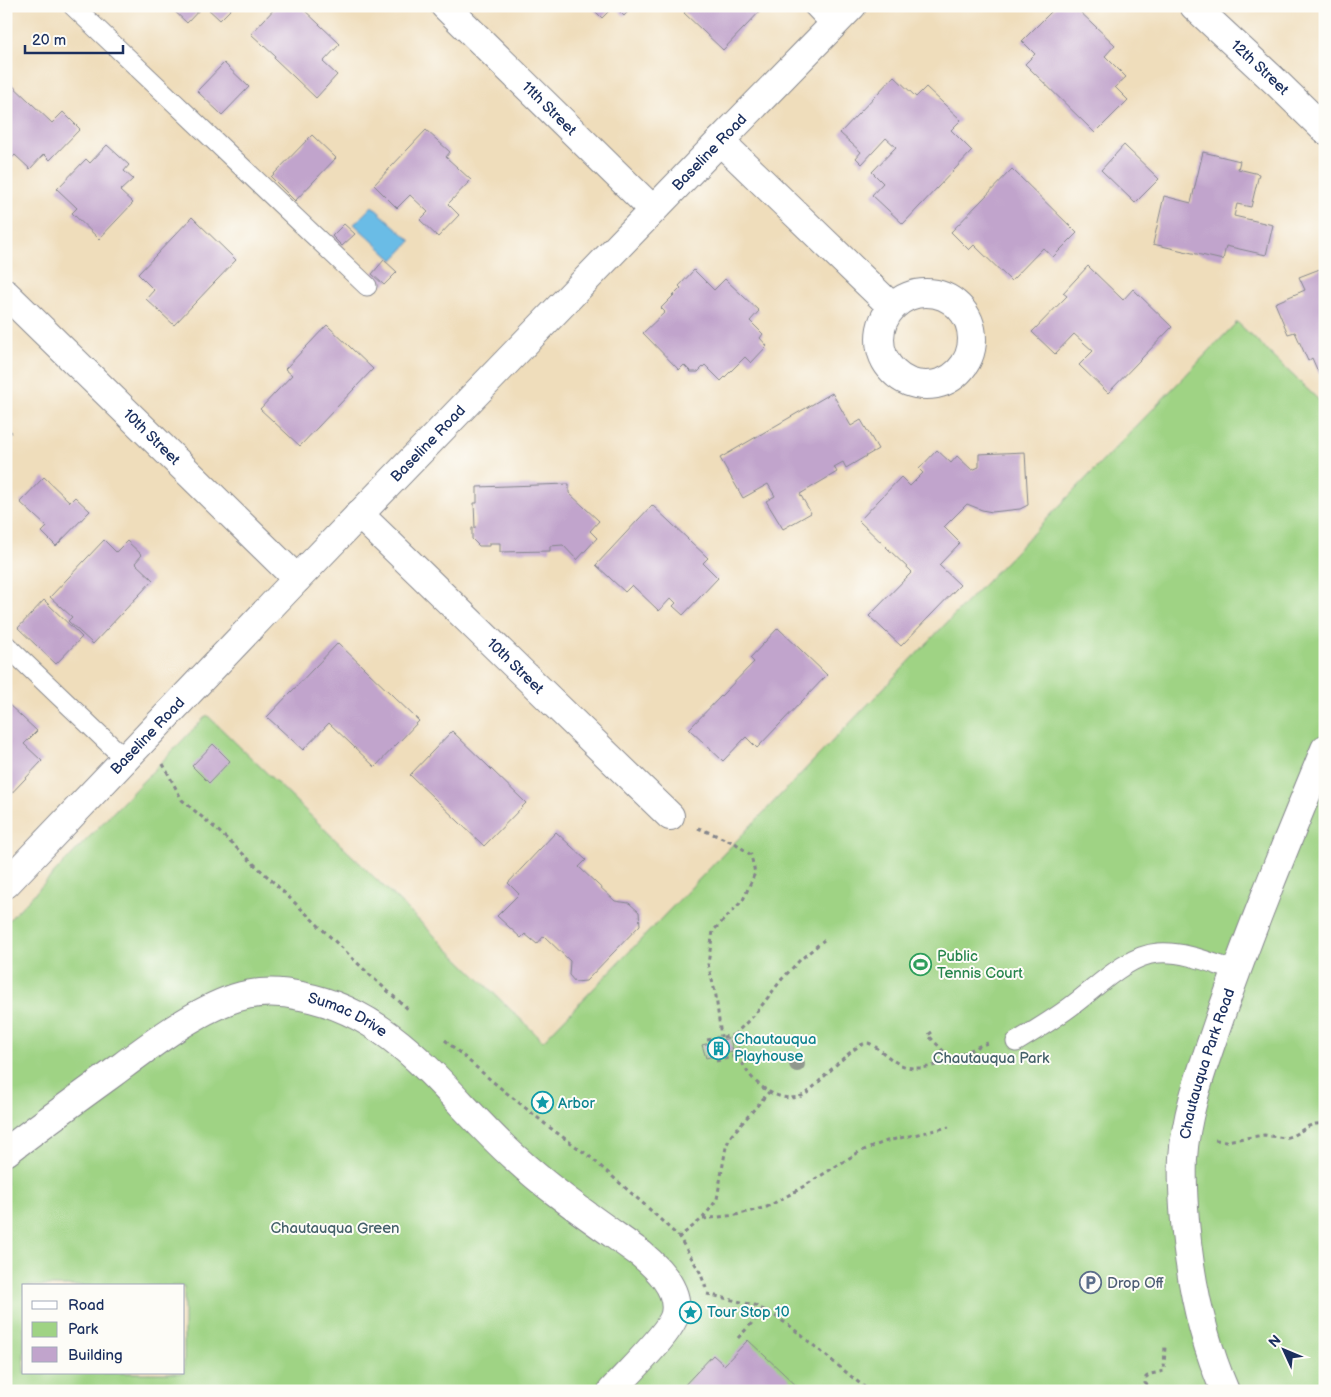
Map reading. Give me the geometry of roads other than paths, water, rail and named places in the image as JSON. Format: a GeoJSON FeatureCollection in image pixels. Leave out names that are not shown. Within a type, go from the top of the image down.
{"type":"FeatureCollection","features":[{"type":"Feature","properties":{"kind":"street","name":"11th Street"},"geometry":{"type":"LineString","coordinates":[[445,6],[654,210]]}},
{"type":"Feature","properties":{"kind":"street","name":"Baseline Road"},"geometry":{"type":"LineString","coordinates":[[6,884],[297,579],[852,6]]}},
{"type":"Feature","properties":{"kind":"street","name":"12th Street"},"geometry":{"type":"LineString","coordinates":[[1194,6],[1325,130]]}},
{"type":"Feature","properties":{"kind":"street"},"geometry":{"type":"LineString","coordinates":[[720,141],[892,307]]}},
{"type":"Feature","properties":{"kind":"street","name":"10th Street"},"geometry":{"type":"LineString","coordinates":[[6,294],[297,579]]}},
{"type":"Feature","properties":{"kind":"street","name":"10th Street"},"geometry":{"type":"LineString","coordinates":[[360,514],[670,816]]}},
{"type":"Feature","properties":{"kind":"street","name":"Chautauqua Park Road"},"geometry":{"type":"LineString","coordinates":[[1225,1391],[1205,1336],[1188,1253],[1183,1158],[1190,1113],[1197,1086],[1236,970],[1325,749]]}},
{"type":"Feature","properties":{"kind":"street","name":"Sumac Drive"},"geometry":{"type":"LineString","coordinates":[[6,1152],[139,1054],[200,1014],[227,1001],[247,995],[269,992],[321,1000],[342,1008],[388,1034],[425,1065],[482,1127],[516,1159],[582,1213],[650,1261],[665,1277],[672,1289],[675,1301],[675,1315],[671,1324],[663,1336],[612,1391]]}},
{"type":"Feature","properties":{"kind":"lane"},"geometry":{"type":"LineString","coordinates":[[73,6],[367,286]]}},
{"type":"Feature","properties":{"kind":"lane"},"geometry":{"type":"LineString","coordinates":[[813,6],[833,27]]}},
{"type":"Feature","properties":{"kind":"lane"},"geometry":{"type":"LineString","coordinates":[[6,646],[134,750]]}},
{"type":"Feature","properties":{"kind":"lane"},"geometry":{"type":"LineString","coordinates":[[1016,1042],[1040,1028],[1129,962],[1141,956],[1158,953],[1180,954],[1236,970]]}},
{"type":"Feature","properties":{"kind":"water"},"geometry":{"type":"Polygon","coordinates":[[[372,206],[411,241],[393,260],[354,224],[372,206]]]}},
{"type":"Feature","properties":{"kind":"place","name":"Public Tennis Court"},"geometry":{"type":"Point","coordinates":[921,965]}},
{"type":"Feature","properties":{"kind":"place","name":"Chautauqua Playhouse"},"geometry":{"type":"Point","coordinates":[718,1048]}},
{"type":"Feature","properties":{"kind":"place","name":"Arbor"},"geometry":{"type":"Point","coordinates":[542,1103]}},
{"type":"Feature","properties":{"kind":"place","name":"Drop Off"},"geometry":{"type":"Point","coordinates":[1091,1283]}},
{"type":"Feature","properties":{"kind":"place","name":"Tour Stop 10"},"geometry":{"type":"Point","coordinates":[691,1312]}},
{"type":"Feature","properties":{"kind":"park label","name":"Chautauqua Park"},"geometry":{"type":"Point","coordinates":[991,1058]}},
{"type":"Feature","properties":{"kind":"park label","name":"Chautauqua Green"},"geometry":{"type":"Point","coordinates":[335,1228]}}]}
